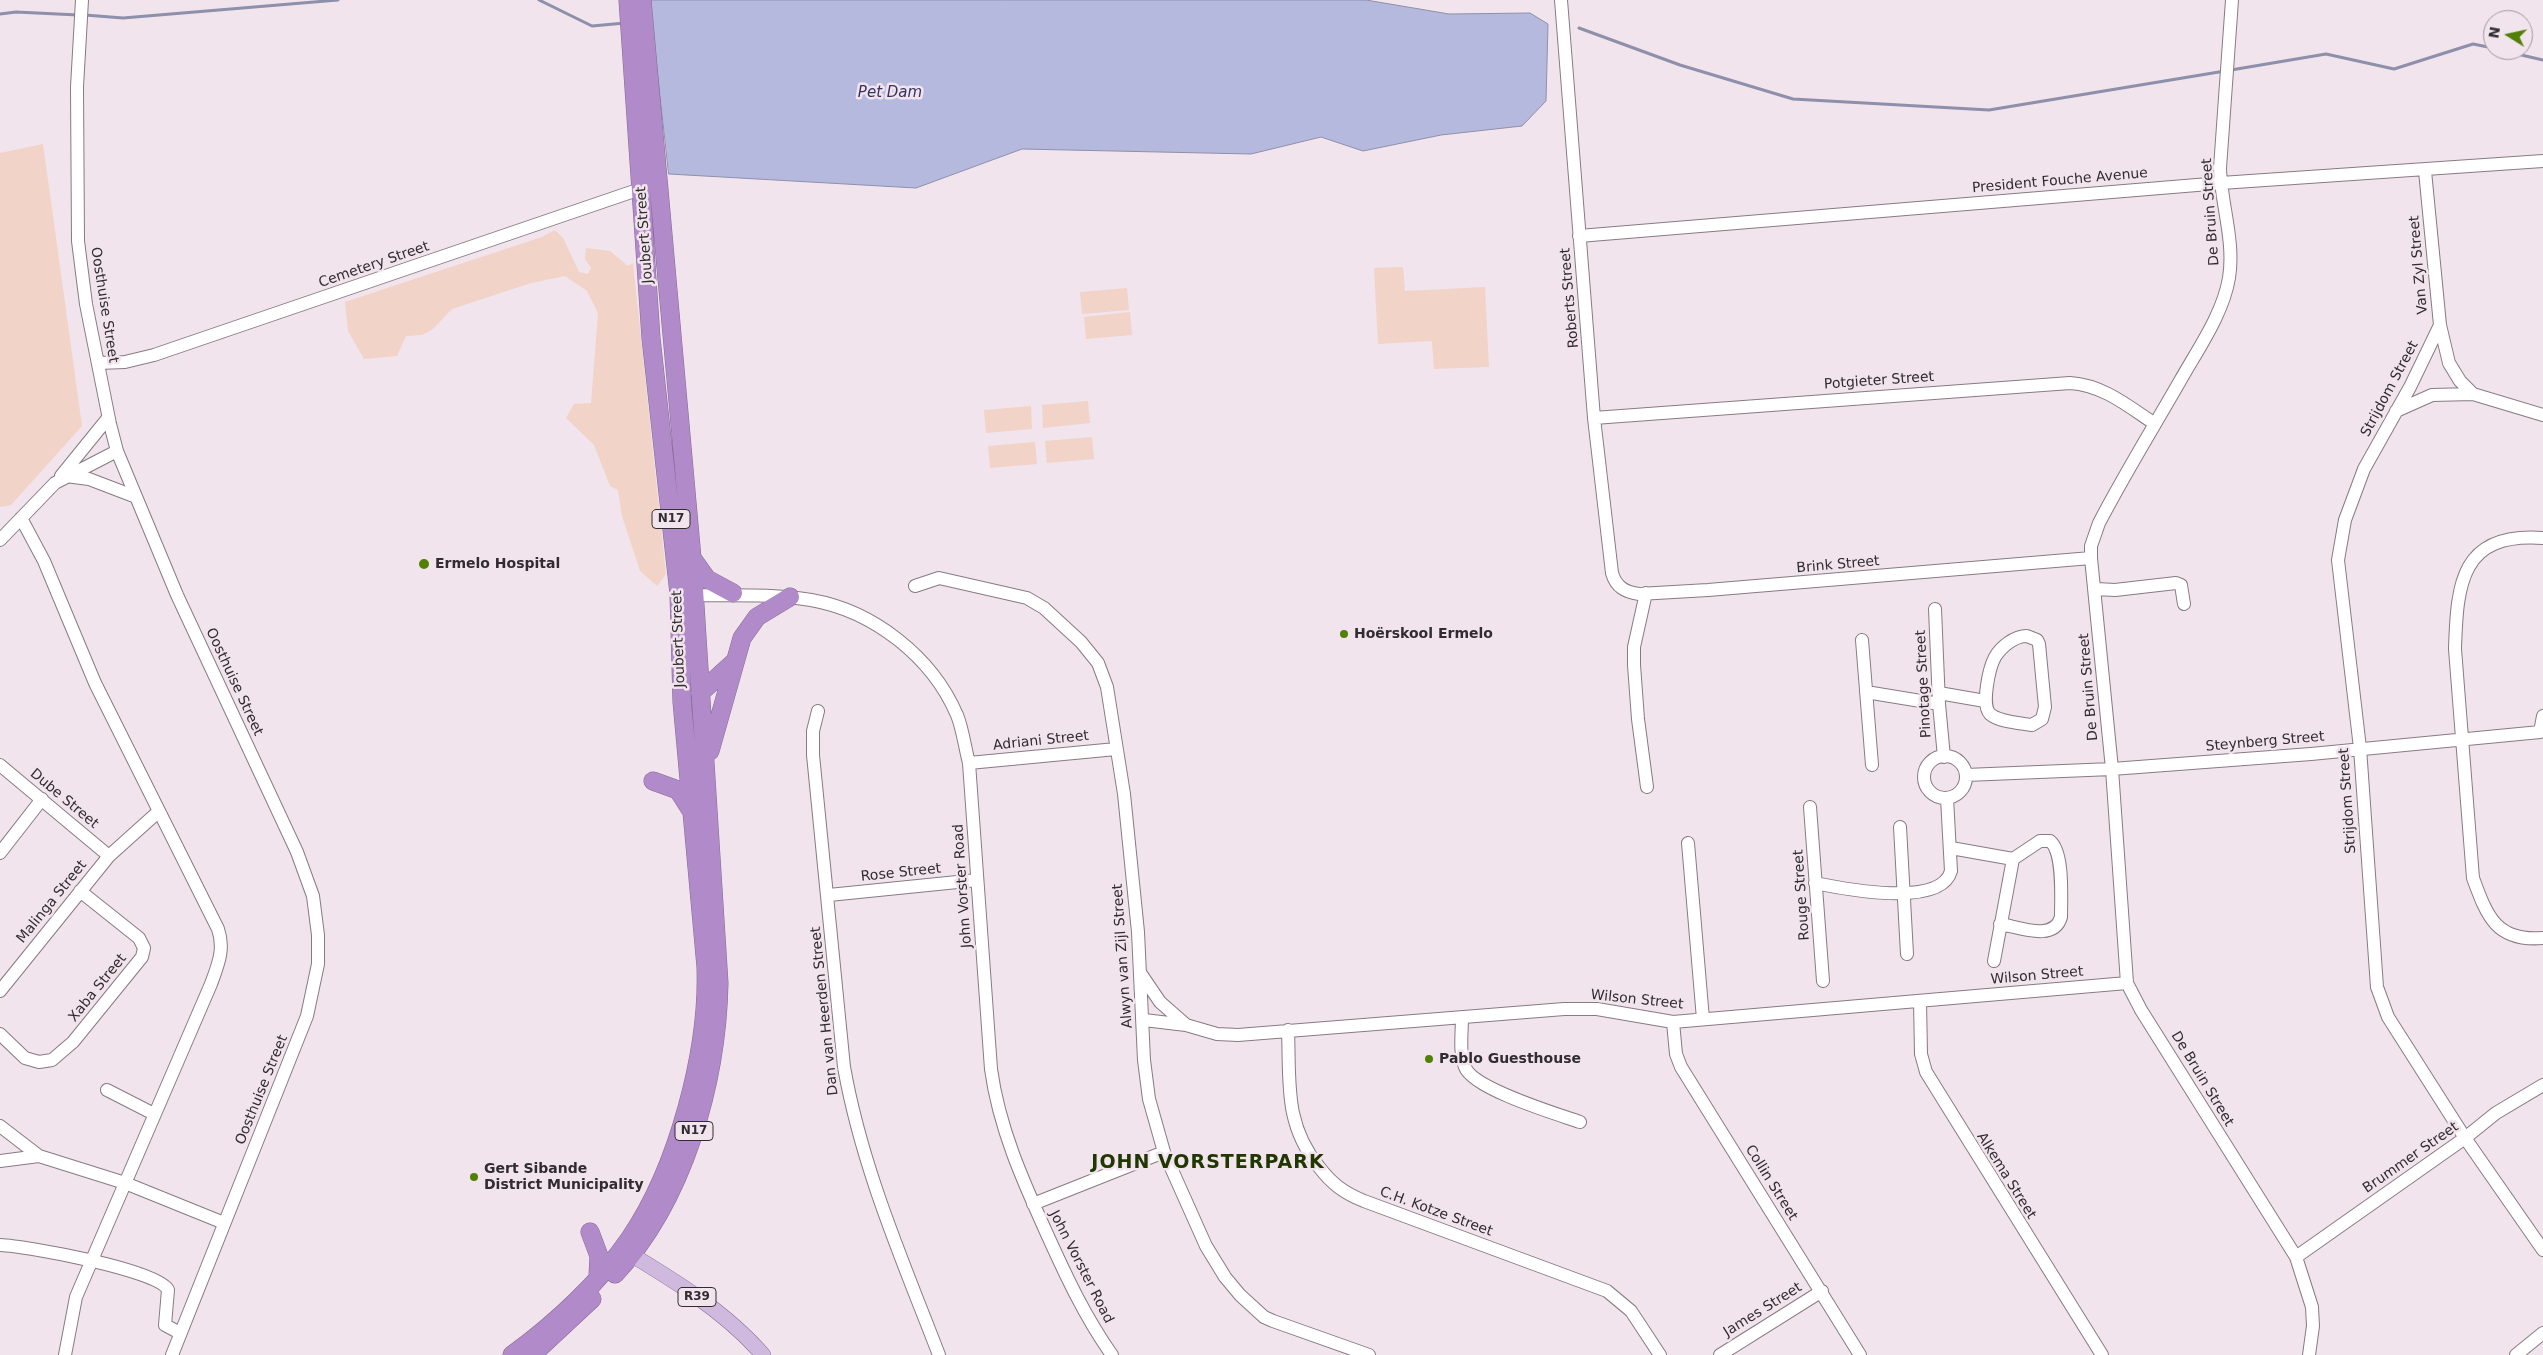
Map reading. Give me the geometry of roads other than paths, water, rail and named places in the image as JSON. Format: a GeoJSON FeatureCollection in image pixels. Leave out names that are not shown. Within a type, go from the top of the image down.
{"type":"FeatureCollection","features":[{"type":"Feature","properties":{"kind":"highway","name":"Joubert Street"},"geometry":{"type":"LineString","coordinates":[[627,1252],[668,1164],[690,1093],[701,1043],[707,984],[682,702],[686,595],[692,558],[650,186],[636,6]]}},
{"type":"Feature","properties":{"kind":"highway","name":"Joubert Street"},"geometry":{"type":"LineString","coordinates":[[627,1252],[652,1224],[684,1158],[707,1086],[718,1022],[719,962],[707,815],[707,763],[700,693],[651,338],[650,186]]}},
{"type":"Feature","properties":{"kind":"highway"},"geometry":{"type":"LineString","coordinates":[[692,558],[707,578],[733,593]]}},
{"type":"Feature","properties":{"kind":"highway"},"geometry":{"type":"LineString","coordinates":[[707,763],[742,638],[751,624],[767,610],[790,598]]}},
{"type":"Feature","properties":{"kind":"highway"},"geometry":{"type":"LineString","coordinates":[[700,693],[734,662]]}},
{"type":"Feature","properties":{"kind":"highway"},"geometry":{"type":"LineString","coordinates":[[653,781],[678,790],[691,812]]}},
{"type":"Feature","properties":{"kind":"highway"},"geometry":{"type":"LineString","coordinates":[[590,1232],[599,1256],[598,1276]]}},
{"type":"Feature","properties":{"kind":"highway","name":"N17"},"geometry":{"type":"LineString","coordinates":[[512,1355],[558,1316],[598,1276],[627,1252]]}},
{"type":"Feature","properties":{"kind":"highway","name":"N17"},"geometry":{"type":"LineString","coordinates":[[532,1355],[584,1308],[627,1252]]}},
{"type":"Feature","properties":{"kind":"main road","name":"R39"},"geometry":{"type":"LineString","coordinates":[[627,1252],[706,1303],[734,1326],[764,1355]]}},
{"type":"Feature","properties":{"kind":"street","name":"Roberts Street"},"geometry":{"type":"LineString","coordinates":[[1561,0],[1594,418],[1610,558]]}},
{"type":"Feature","properties":{"kind":"street","name":"De Bruin Street"},"geometry":{"type":"LineString","coordinates":[[2232,0],[2221,183],[2228,218],[2229,279],[2217,312],[2099,523],[2091,546],[2091,558],[2096,589],[2112,769],[2128,983],[2141,1010],[2296,1257],[2312,1307],[2313,1326],[2309,1355]]}},
{"type":"Feature","properties":{"kind":"street","name":"Oosthuise Street"},"geometry":{"type":"LineString","coordinates":[[82,2],[76,150],[78,241],[108,418],[117,451],[177,595],[297,852],[313,896],[317,914],[318,964],[307,1016],[172,1355]]}},
{"type":"Feature","properties":{"kind":"street","name":"President Fouche Avenue"},"geometry":{"type":"LineString","coordinates":[[1580,236],[2221,183],[2426,171],[2543,161]]}},
{"type":"Feature","properties":{"kind":"street","name":"Van Zyl Street"},"geometry":{"type":"LineString","coordinates":[[2426,171],[2440,325],[2449,363],[2460,381],[2473,394]]}},
{"type":"Feature","properties":{"kind":"street","name":"Cemetery Street"},"geometry":{"type":"LineString","coordinates":[[98,363],[124,362],[154,356],[650,186]]}},
{"type":"Feature","properties":{"kind":"street","name":"Strijdom Street"},"geometry":{"type":"LineString","coordinates":[[2440,325],[2364,469],[2351,500],[2338,560],[2360,748],[2375,958],[2381,1003],[2466,1138],[2543,1250]]}},
{"type":"Feature","properties":{"kind":"street","name":"Potgieter Street"},"geometry":{"type":"LineString","coordinates":[[1594,418],[2070,383],[2097,388],[2155,424]]}},
{"type":"Feature","properties":{"kind":"street"},"geometry":{"type":"LineString","coordinates":[[2396,411],[2432,395],[2473,394],[2543,415]]}},
{"type":"Feature","properties":{"kind":"street"},"geometry":{"type":"LineString","coordinates":[[0,540],[55,483],[108,418]]}},
{"type":"Feature","properties":{"kind":"street"},"geometry":{"type":"LineString","coordinates":[[55,483],[117,451]]}},
{"type":"Feature","properties":{"kind":"street"},"geometry":{"type":"LineString","coordinates":[[66,476],[98,482],[136,497]]}},
{"type":"Feature","properties":{"kind":"street"},"geometry":{"type":"LineString","coordinates":[[21,518],[44,561],[95,682],[158,812],[218,929],[222,945],[211,984],[154,1114],[72,1312],[65,1355]]}},
{"type":"Feature","properties":{"kind":"street"},"geometry":{"type":"LineString","coordinates":[[2543,538],[2508,539],[2479,551],[2465,572],[2456,616],[2454,650],[2463,739],[2470,862],[2478,893],[2487,913],[2500,929],[2513,937],[2543,938]]}},
{"type":"Feature","properties":{"kind":"street","name":"Brink Street"},"geometry":{"type":"LineString","coordinates":[[1610,558],[1612,573],[1617,585],[1632,593],[1646,594],[2091,558]]}},
{"type":"Feature","properties":{"kind":"street","name":"Alwyn van Zijl Street"},"geometry":{"type":"LineString","coordinates":[[915,586],[939,578],[1027,598],[1044,608],[1082,642],[1098,662],[1107,687],[1124,794],[1141,974],[1144,1060],[1149,1099],[1164,1152],[1206,1246],[1225,1278],[1240,1295],[1264,1317],[1369,1355]]}},
{"type":"Feature","properties":{"kind":"street"},"geometry":{"type":"LineString","coordinates":[[2096,589],[2115,590],[2176,583],[2180,585],[2184,604]]}},
{"type":"Feature","properties":{"kind":"street","name":"John Vorster Road"},"geometry":{"type":"LineString","coordinates":[[686,595],[733,593],[830,604],[849,611],[894,636],[926,665],[944,690],[957,716],[969,763],[994,1092],[1010,1147],[1033,1204],[1087,1318],[1112,1355]]}},
{"type":"Feature","properties":{"kind":"street"},"geometry":{"type":"LineString","coordinates":[[1646,594],[1634,647],[1634,656],[1638,719],[1647,787]]}},
{"type":"Feature","properties":{"kind":"street","name":"Pinotage Street"},"geometry":{"type":"LineString","coordinates":[[1936,609],[1939,699],[1944,757]]}},
{"type":"Feature","properties":{"kind":"street"},"geometry":{"type":"LineString","coordinates":[[2027,636],[2037,640],[2040,651],[2045,707],[2042,719],[2032,725],[2002,719],[1990,713],[1985,701],[1993,663],[1999,652],[2015,638],[2027,636]]}},
{"type":"Feature","properties":{"kind":"street"},"geometry":{"type":"LineString","coordinates":[[1862,640],[1872,765]]}},
{"type":"Feature","properties":{"kind":"street"},"geometry":{"type":"LineString","coordinates":[[1866,692],[1985,701]]}},
{"type":"Feature","properties":{"kind":"street","name":"Dan van Heerden Street"},"geometry":{"type":"LineString","coordinates":[[818,711],[812,731],[812,742],[829,895],[844,1067],[853,1117],[868,1170],[939,1355]]}},
{"type":"Feature","properties":{"kind":"street"},"geometry":{"type":"LineString","coordinates":[[2541,736],[2543,716]]}},
{"type":"Feature","properties":{"kind":"street","name":"Steynberg Street"},"geometry":{"type":"LineString","coordinates":[[1966,775],[2112,769],[2311,754],[2463,739],[2541,736]]}},
{"type":"Feature","properties":{"kind":"street","name":"Adriani Street"},"geometry":{"type":"LineString","coordinates":[[969,763],[1116,749]]}},
{"type":"Feature","properties":{"kind":"street"},"geometry":{"type":"LineString","coordinates":[[1944,757],[1954,758],[1960,762],[1966,775],[1964,786],[1960,792],[1947,798],[1933,795],[1926,786],[1924,778],[1929,765],[1934,760],[1944,757]]}},
{"type":"Feature","properties":{"kind":"street","name":"Dube Street"},"geometry":{"type":"LineString","coordinates":[[0,765],[109,856]]}},
{"type":"Feature","properties":{"kind":"street"},"geometry":{"type":"LineString","coordinates":[[1815,883],[1864,892],[1904,892],[1940,887],[1949,880],[1951,871],[1947,798]]}},
{"type":"Feature","properties":{"kind":"street"},"geometry":{"type":"LineString","coordinates":[[0,853],[42,799]]}},
{"type":"Feature","properties":{"kind":"street","name":"Rouge Street"},"geometry":{"type":"LineString","coordinates":[[1810,807],[1823,981]]}},
{"type":"Feature","properties":{"kind":"street","name":"Malinga Street"},"geometry":{"type":"LineString","coordinates":[[0,990],[109,856],[158,812]]}},
{"type":"Feature","properties":{"kind":"street"},"geometry":{"type":"LineString","coordinates":[[1900,827],[1907,954]]}},
{"type":"Feature","properties":{"kind":"street"},"geometry":{"type":"LineString","coordinates":[[1994,961],[2000,924],[2013,859],[2040,840],[2050,841],[2054,844],[2058,860],[2061,916],[2057,927],[2048,931],[2000,924]]}},
{"type":"Feature","properties":{"kind":"street"},"geometry":{"type":"LineString","coordinates":[[1688,843],[1703,1019]]}},
{"type":"Feature","properties":{"kind":"street"},"geometry":{"type":"LineString","coordinates":[[1951,848],[2013,859]]}},
{"type":"Feature","properties":{"kind":"street","name":"Rose Street"},"geometry":{"type":"LineString","coordinates":[[829,895],[977,880]]}},
{"type":"Feature","properties":{"kind":"street","name":"Xaba Street"},"geometry":{"type":"LineString","coordinates":[[0,1034],[25,1058],[38,1062],[52,1060],[73,1042],[142,957],[144,948],[139,938],[80,891]]}},
{"type":"Feature","properties":{"kind":"street"},"geometry":{"type":"LineString","coordinates":[[1141,974],[1160,1002],[1186,1024]]}},
{"type":"Feature","properties":{"kind":"street","name":"Wilson Street"},"geometry":{"type":"LineString","coordinates":[[1144,1020],[1186,1024],[1205,1031],[1228,1035],[1579,1008],[1673,1022],[2128,983]]}},
{"type":"Feature","properties":{"kind":"street","name":"Alkema Street"},"geometry":{"type":"LineString","coordinates":[[1920,1001],[1922,1054],[1926,1072],[2102,1355]]}},
{"type":"Feature","properties":{"kind":"street"},"geometry":{"type":"LineString","coordinates":[[1462,1017],[1462,1057],[1465,1068],[1471,1076],[1496,1091],[1580,1122]]}},
{"type":"Feature","properties":{"kind":"street","name":"Collin Street"},"geometry":{"type":"LineString","coordinates":[[1673,1022],[1676,1054],[1681,1067],[1822,1291],[1860,1355]]}},
{"type":"Feature","properties":{"kind":"street","name":"C.H. Kotze Street"},"geometry":{"type":"LineString","coordinates":[[1288,1030],[1291,1103],[1294,1122],[1306,1150],[1337,1187],[1364,1201],[1607,1291],[1631,1311],[1660,1355]]}},
{"type":"Feature","properties":{"kind":"street","name":"Brummer Street"},"geometry":{"type":"LineString","coordinates":[[2296,1257],[2466,1138],[2496,1112],[2543,1085]]}},
{"type":"Feature","properties":{"kind":"street"},"geometry":{"type":"LineString","coordinates":[[107,1090],[154,1114]]}},
{"type":"Feature","properties":{"kind":"street"},"geometry":{"type":"LineString","coordinates":[[0,1126],[39,1156],[125,1183],[224,1223]]}},
{"type":"Feature","properties":{"kind":"street"},"geometry":{"type":"LineString","coordinates":[[1033,1204],[1164,1152]]}},
{"type":"Feature","properties":{"kind":"street"},"geometry":{"type":"LineString","coordinates":[[0,1161],[39,1156]]}},
{"type":"Feature","properties":{"kind":"street"},"geometry":{"type":"LineString","coordinates":[[0,1245],[49,1251],[154,1279],[164,1284],[168,1294],[164,1323],[169,1328],[180,1333]]}},
{"type":"Feature","properties":{"kind":"street","name":"James Street"},"geometry":{"type":"LineString","coordinates":[[1720,1355],[1822,1291]]}},
{"type":"Feature","properties":{"kind":"street"},"geometry":{"type":"LineString","coordinates":[[2516,1355],[2543,1333]]}},
{"type":"Feature","properties":{"kind":"water","name":"Pet Dam"},"geometry":{"type":"Polygon","coordinates":[[[650,0],[1366,0],[1449,14],[1530,13],[1548,24],[1546,101],[1522,126],[1441,135],[1363,151],[1321,137],[1251,154],[1022,149],[916,188],[669,174],[650,0]]]}},
{"type":"Feature","properties":{"kind":"waterway"},"geometry":{"type":"LineString","coordinates":[[85,15],[123,18],[338,0]]}},
{"type":"Feature","properties":{"kind":"waterway"},"geometry":{"type":"LineString","coordinates":[[539,0],[592,26],[625,23]]}},
{"type":"Feature","properties":{"kind":"waterway"},"geometry":{"type":"LineString","coordinates":[[0,14],[16,12],[78,15]]}},
{"type":"Feature","properties":{"kind":"waterway"},"geometry":{"type":"LineString","coordinates":[[1579,28],[1680,65],[1793,99],[1989,110],[2225,71]]}},
{"type":"Feature","properties":{"kind":"waterway"},"geometry":{"type":"LineString","coordinates":[[2231,70],[2326,54],[2394,69],[2473,44],[2483,46]]}},
{"type":"Feature","properties":{"kind":"waterway"},"geometry":{"type":"LineString","coordinates":[[2533,58],[2543,60]]}},
{"type":"Feature","properties":{"kind":"place","name":"Ermelo Hospital"},"geometry":{"type":"Point","coordinates":[424,564]}},
{"type":"Feature","properties":{"kind":"place","name":"Hoërskool Ermelo"},"geometry":{"type":"Point","coordinates":[1344,634]}},
{"type":"Feature","properties":{"kind":"place","name":"Pablo Guesthouse"},"geometry":{"type":"Point","coordinates":[1429,1059]}},
{"type":"Feature","properties":{"kind":"place","name":"Gert Sibande District Municipality"},"geometry":{"type":"Point","coordinates":[474,1177]}},
{"type":"Feature","properties":{"kind":"district","name":"JOHN VORSTERPARK"},"geometry":{"type":"Point","coordinates":[1208,1163]}}]}
